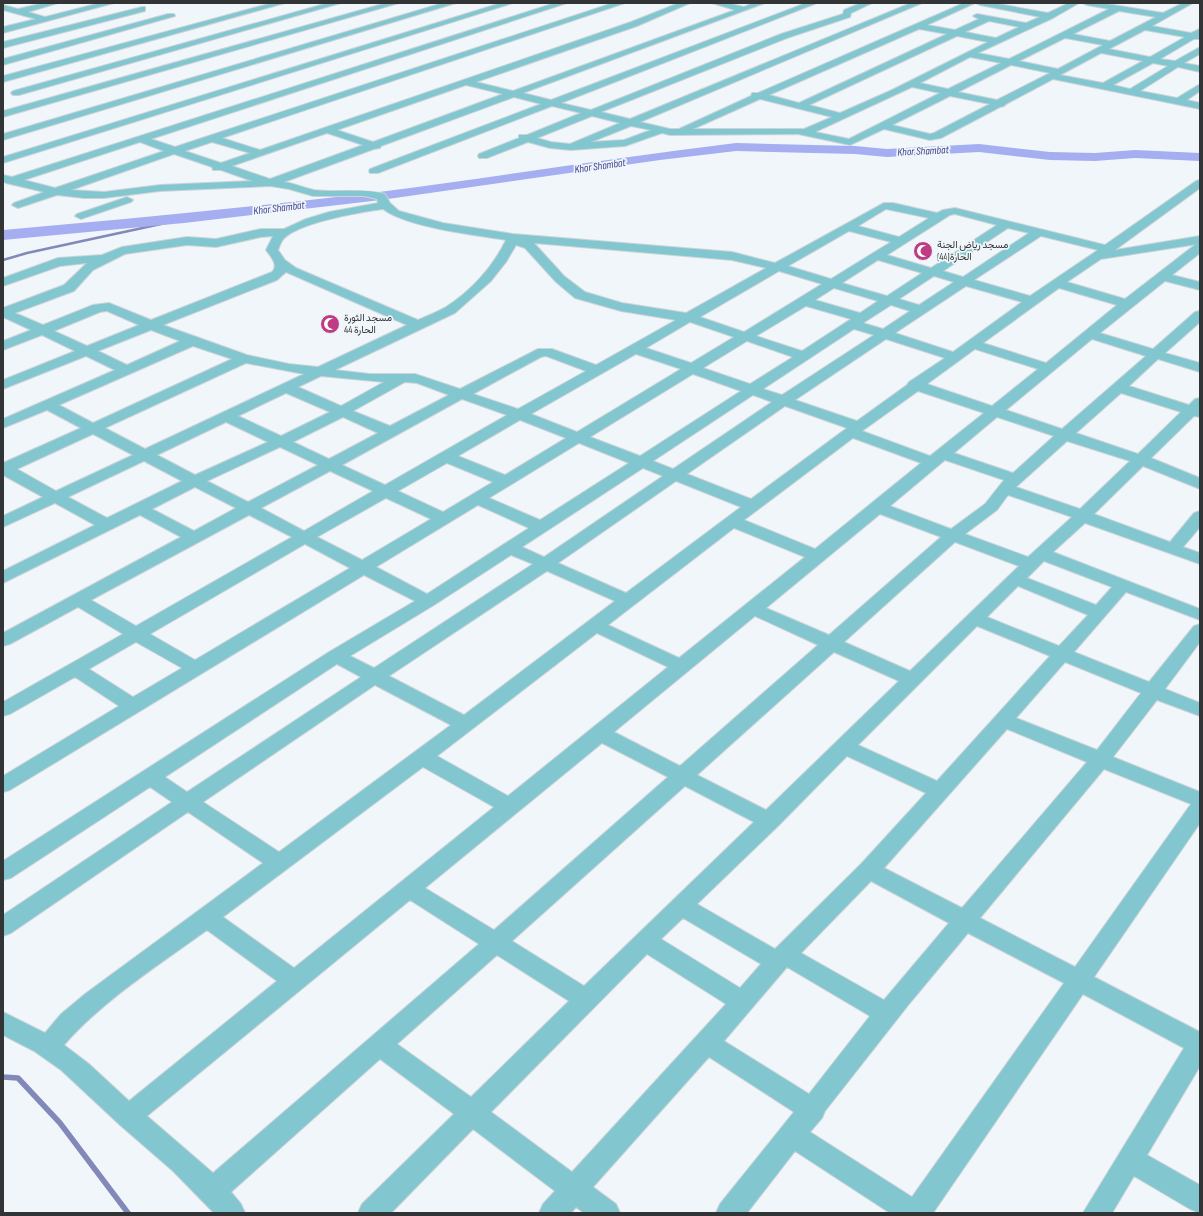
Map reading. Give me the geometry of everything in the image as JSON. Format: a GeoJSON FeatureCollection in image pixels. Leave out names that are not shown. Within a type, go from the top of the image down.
{"type":"FeatureCollection","features":[{"type":"Feature","properties":{"kind":"street"},"geometry":{"type":"LineString","coordinates":[[3,16],[54,3]]}},
{"type":"Feature","properties":{"kind":"street"},"geometry":{"type":"LineString","coordinates":[[3,30],[110,3]]}},
{"type":"Feature","properties":{"kind":"street"},"geometry":{"type":"LineString","coordinates":[[3,79],[281,3]]}},
{"type":"Feature","properties":{"kind":"street"},"geometry":{"type":"LineString","coordinates":[[71,116],[13,92],[337,3]]}},
{"type":"Feature","properties":{"kind":"street"},"geometry":{"type":"LineString","coordinates":[[3,114],[395,3]]}},
{"type":"Feature","properties":{"kind":"street"},"geometry":{"type":"LineString","coordinates":[[3,137],[122,100],[452,3]]}},
{"type":"Feature","properties":{"kind":"street"},"geometry":{"type":"LineString","coordinates":[[6,180],[459,38],[563,3]]}},
{"type":"Feature","properties":{"kind":"street"},"geometry":{"type":"LineString","coordinates":[[18,205],[54,191],[175,152],[213,138],[326,101],[418,74],[458,58],[620,3]]}},
{"type":"Feature","properties":{"kind":"street"},"geometry":{"type":"LineString","coordinates":[[208,172],[634,24],[686,3]]}},
{"type":"Feature","properties":{"kind":"street"},"geometry":{"type":"LineString","coordinates":[[716,3],[745,9],[762,9],[780,16]]}},
{"type":"Feature","properties":{"kind":"street"},"geometry":{"type":"LineString","coordinates":[[483,156],[753,48],[818,23],[842,17],[847,14],[847,12],[868,3]]}},
{"type":"Feature","properties":{"kind":"street"},"geometry":{"type":"LineString","coordinates":[[571,147],[914,3]]}},
{"type":"Feature","properties":{"kind":"street"},"geometry":{"type":"LineString","coordinates":[[676,133],[971,3]]}},
{"type":"Feature","properties":{"kind":"street"},"geometry":{"type":"LineString","coordinates":[[980,3],[1062,18]]}},
{"type":"Feature","properties":{"kind":"street"},"geometry":{"type":"LineString","coordinates":[[1007,8],[1018,3]]}},
{"type":"Feature","properties":{"kind":"street"},"geometry":{"type":"LineString","coordinates":[[806,132],[880,99],[1075,3]]}},
{"type":"Feature","properties":{"kind":"street"},"geometry":{"type":"LineString","coordinates":[[1091,3],[1163,16]]}},
{"type":"Feature","properties":{"kind":"street"},"geometry":{"type":"LineString","coordinates":[[1131,11],[1145,3]]}},
{"type":"Feature","properties":{"kind":"street"},"geometry":{"type":"LineString","coordinates":[[885,126],[934,137],[1001,104],[1188,3],[1200,6]]}},
{"type":"Feature","properties":{"kind":"street"},"geometry":{"type":"LineString","coordinates":[[3,160],[156,111],[506,4],[530,13],[566,21]]}},
{"type":"Feature","properties":{"kind":"street"},"geometry":{"type":"LineString","coordinates":[[374,171],[811,4],[1010,43]]}},
{"type":"Feature","properties":{"kind":"street"},"geometry":{"type":"LineString","coordinates":[[124,5],[231,32]]}},
{"type":"Feature","properties":{"kind":"street"},"geometry":{"type":"LineString","coordinates":[[3,7],[73,27]]}},
{"type":"Feature","properties":{"kind":"street"},"geometry":{"type":"LineString","coordinates":[[267,7],[296,14]]}},
{"type":"Feature","properties":{"kind":"street"},"geometry":{"type":"LineString","coordinates":[[440,82],[460,84],[512,94],[628,123],[676,133],[806,132],[850,142],[885,126],[1118,8]]}},
{"type":"Feature","properties":{"kind":"street"},"geometry":{"type":"LineString","coordinates":[[3,45],[142,9]]}},
{"type":"Feature","properties":{"kind":"street"},"geometry":{"type":"LineString","coordinates":[[6,180],[54,191],[84,195],[104,195],[160,188],[270,183],[745,9]]}},
{"type":"Feature","properties":{"kind":"street"},"geometry":{"type":"LineString","coordinates":[[952,11],[1027,26]]}},
{"type":"Feature","properties":{"kind":"street"},"geometry":{"type":"LineString","coordinates":[[3,62],[72,43],[177,18]]}},
{"type":"Feature","properties":{"kind":"street"},"geometry":{"type":"LineString","coordinates":[[461,18],[494,26],[553,34]]}},
{"type":"Feature","properties":{"kind":"street"},"geometry":{"type":"LineString","coordinates":[[800,106],[988,18]]}},
{"type":"Feature","properties":{"kind":"street"},"geometry":{"type":"LineString","coordinates":[[399,19],[432,27]]}},
{"type":"Feature","properties":{"kind":"street"},"geometry":{"type":"LineString","coordinates":[[1075,21],[1088,23]]}},
{"type":"Feature","properties":{"kind":"street"},"geometry":{"type":"LineString","coordinates":[[818,23],[928,46]]}},
{"type":"Feature","properties":{"kind":"street"},"geometry":{"type":"LineString","coordinates":[[634,24],[649,27]]}},
{"type":"Feature","properties":{"kind":"street"},"geometry":{"type":"LineString","coordinates":[[1144,27],[1198,35]]}},
{"type":"Feature","properties":{"kind":"street"},"geometry":{"type":"LineString","coordinates":[[747,28],[784,36]]}},
{"type":"Feature","properties":{"kind":"street"},"geometry":{"type":"LineString","coordinates":[[664,30],[714,41]]}},
{"type":"Feature","properties":{"kind":"street"},"geometry":{"type":"LineString","coordinates":[[414,33],[448,41]]}},
{"type":"Feature","properties":{"kind":"street"},"geometry":{"type":"LineString","coordinates":[[43,35],[101,52]]}},
{"type":"Feature","properties":{"kind":"street"},"geometry":{"type":"LineString","coordinates":[[1064,35],[1112,44]]}},
{"type":"Feature","properties":{"kind":"street"},"geometry":{"type":"LineString","coordinates":[[1104,87],[1198,35]]}},
{"type":"Feature","properties":{"kind":"street"},"geometry":{"type":"LineString","coordinates":[[459,38],[494,46]]}},
{"type":"Feature","properties":{"kind":"street"},"geometry":{"type":"LineString","coordinates":[[568,38],[583,41]]}},
{"type":"Feature","properties":{"kind":"street"},"geometry":{"type":"LineString","coordinates":[[271,39],[304,47]]}},
{"type":"Feature","properties":{"kind":"street"},"geometry":{"type":"LineString","coordinates":[[389,40],[473,62]]}},
{"type":"Feature","properties":{"kind":"street"},"geometry":{"type":"LineString","coordinates":[[320,42],[354,51]]}},
{"type":"Feature","properties":{"kind":"street"},"geometry":{"type":"LineString","coordinates":[[1024,46],[1037,49]]}},
{"type":"Feature","properties":{"kind":"street"},"geometry":{"type":"LineString","coordinates":[[637,48],[699,58],[754,71]]}},
{"type":"Feature","properties":{"kind":"street"},"geometry":{"type":"LineString","coordinates":[[753,48],[868,74]]}},
{"type":"Feature","properties":{"kind":"street"},"geometry":{"type":"LineString","coordinates":[[560,49],[576,53]]}},
{"type":"Feature","properties":{"kind":"street"},"geometry":{"type":"LineString","coordinates":[[1101,50],[1200,69]]}},
{"type":"Feature","properties":{"kind":"street"},"geometry":{"type":"LineString","coordinates":[[1131,92],[1200,50]]}},
{"type":"Feature","properties":{"kind":"street"},"geometry":{"type":"LineString","coordinates":[[218,54],[250,63]]}},
{"type":"Feature","properties":{"kind":"street"},"geometry":{"type":"LineString","coordinates":[[969,54],[1011,62],[1104,87],[1200,106]]}},
{"type":"Feature","properties":{"kind":"street"},"geometry":{"type":"LineString","coordinates":[[591,56],[642,68]]}},
{"type":"Feature","properties":{"kind":"street"},"geometry":{"type":"LineString","coordinates":[[141,57],[204,76]]}},
{"type":"Feature","properties":{"kind":"street"},"geometry":{"type":"LineString","coordinates":[[80,58],[108,66]]}},
{"type":"Feature","properties":{"kind":"street"},"geometry":{"type":"LineString","coordinates":[[898,60],[912,63]]}},
{"type":"Feature","properties":{"kind":"street"},"geometry":{"type":"LineString","coordinates":[[382,61],[418,74]]}},
{"type":"Feature","properties":{"kind":"street"},"geometry":{"type":"LineString","coordinates":[[488,65],[503,69]]}},
{"type":"Feature","properties":{"kind":"street"},"geometry":{"type":"LineString","coordinates":[[236,66],[271,76]]}},
{"type":"Feature","properties":{"kind":"street"},"geometry":{"type":"LineString","coordinates":[[926,66],[940,69]]}},
{"type":"Feature","properties":{"kind":"street"},"geometry":{"type":"LineString","coordinates":[[1132,71],[1158,76]]}},
{"type":"Feature","properties":{"kind":"street"},"geometry":{"type":"LineString","coordinates":[[569,73],[680,101]]}},
{"type":"Feature","properties":{"kind":"street"},"geometry":{"type":"LineString","coordinates":[[911,84],[1001,104]]}},
{"type":"Feature","properties":{"kind":"street"},"geometry":{"type":"LineString","coordinates":[[717,86],[841,116]]}},
{"type":"Feature","properties":{"kind":"street"},"geometry":{"type":"LineString","coordinates":[[1178,102],[1200,87]]}},
{"type":"Feature","properties":{"kind":"street"},"geometry":{"type":"LineString","coordinates":[[835,89],[850,93]]}},
{"type":"Feature","properties":{"kind":"street"},"geometry":{"type":"LineString","coordinates":[[291,90],[326,101]]}},
{"type":"Feature","properties":{"kind":"street"},"geometry":{"type":"LineString","coordinates":[[865,96],[920,108]]}},
{"type":"Feature","properties":{"kind":"street"},"geometry":{"type":"LineString","coordinates":[[122,100],[156,111]]}},
{"type":"Feature","properties":{"kind":"street"},"geometry":{"type":"LineString","coordinates":[[141,116],[260,154]]}},
{"type":"Feature","properties":{"kind":"street"},"geometry":{"type":"LineString","coordinates":[[452,117],[550,145],[571,147],[625,143],[661,130]]}},
{"type":"Feature","properties":{"kind":"street"},"geometry":{"type":"LineString","coordinates":[[327,130],[411,156]]}},
{"type":"Feature","properties":{"kind":"street"},"geometry":{"type":"LineString","coordinates":[[88,133],[123,144]]}},
{"type":"Feature","properties":{"kind":"street"},"geometry":{"type":"LineString","coordinates":[[140,139],[270,183],[290,186],[313,193],[364,192],[381,196],[385,205],[395,213],[404,217],[513,239],[664,252],[721,255],[777,267],[921,310]]}},
{"type":"Feature","properties":{"kind":"street"},"geometry":{"type":"LineString","coordinates":[[70,161],[104,174]]}},
{"type":"Feature","properties":{"kind":"street"},"geometry":{"type":"LineString","coordinates":[[81,216],[194,176]]}},
{"type":"Feature","properties":{"kind":"street"},"geometry":{"type":"LineString","coordinates":[[48,1046],[83,1010],[206,917],[422,758],[464,724],[752,505],[914,385],[1057,283],[1195,192],[1200,183]]}},
{"type":"Feature","properties":{"kind":"street"},"geometry":{"type":"LineString","coordinates":[[4,313],[69,288],[88,267],[122,251],[194,241],[216,242],[261,233],[283,232],[348,211],[385,205]]}},
{"type":"Feature","properties":{"kind":"street"},"geometry":{"type":"LineString","coordinates":[[3,710],[135,633],[636,349],[884,206],[939,217]]}},
{"type":"Feature","properties":{"kind":"street"},"geometry":{"type":"LineString","coordinates":[[3,785],[693,369],[833,284],[939,217],[953,211],[1039,232],[1102,253],[1200,240]]}},
{"type":"Feature","properties":{"kind":"street"},"geometry":{"type":"LineString","coordinates":[[3,872],[336,656],[428,601],[1006,224]]}},
{"type":"Feature","properties":{"kind":"street"},"geometry":{"type":"LineString","coordinates":[[848,227],[901,241]]}},
{"type":"Feature","properties":{"kind":"street"},"geometry":{"type":"LineString","coordinates":[[3,384],[273,277],[280,272],[282,268],[272,246],[275,240],[283,232]]}},
{"type":"Feature","properties":{"kind":"street"},"geometry":{"type":"LineString","coordinates":[[3,927],[374,677],[546,564],[783,401],[1039,232]]}},
{"type":"Feature","properties":{"kind":"street"},"geometry":{"type":"LineString","coordinates":[[513,239],[529,245],[560,279],[580,295],[621,306],[690,318],[746,336],[800,358],[828,372]]}},
{"type":"Feature","properties":{"kind":"street"},"geometry":{"type":"LineString","coordinates":[[3,522],[450,310],[475,290],[491,274],[513,239]]}},
{"type":"Feature","properties":{"kind":"street"},"geometry":{"type":"LineString","coordinates":[[129,1116],[509,806],[601,734],[995,411],[1200,247]]}},
{"type":"Feature","properties":{"kind":"street"},"geometry":{"type":"LineString","coordinates":[[878,256],[1032,301]]}},
{"type":"Feature","properties":{"kind":"street"},"geometry":{"type":"LineString","coordinates":[[3,282],[58,262],[105,258]]}},
{"type":"Feature","properties":{"kind":"street"},"geometry":{"type":"LineString","coordinates":[[281,264],[419,326]]}},
{"type":"Feature","properties":{"kind":"street"},"geometry":{"type":"LineString","coordinates":[[1162,276],[1200,286]]}},
{"type":"Feature","properties":{"kind":"street"},"geometry":{"type":"LineString","coordinates":[[1057,283],[1128,304]]}},
{"type":"Feature","properties":{"kind":"street"},"geometry":{"type":"LineString","coordinates":[[804,301],[857,321],[885,334],[954,356]]}},
{"type":"Feature","properties":{"kind":"street"},"geometry":{"type":"LineString","coordinates":[[3,346],[104,306],[109,307],[150,325],[243,359],[320,372],[371,378],[406,376],[421,380],[520,415],[752,505]]}},
{"type":"Feature","properties":{"kind":"street"},"geometry":{"type":"LineString","coordinates":[[4,313],[127,370]]}},
{"type":"Feature","properties":{"kind":"street"},"geometry":{"type":"LineString","coordinates":[[213,1190],[495,943],[952,535],[991,507],[1010,483],[1200,315]]}},
{"type":"Feature","properties":{"kind":"street"},"geometry":{"type":"LineString","coordinates":[[1090,334],[1200,368]]}},
{"type":"Feature","properties":{"kind":"street"},"geometry":{"type":"LineString","coordinates":[[3,424],[193,341]]}},
{"type":"Feature","properties":{"kind":"street"},"geometry":{"type":"LineString","coordinates":[[972,344],[1049,368]]}},
{"type":"Feature","properties":{"kind":"street"},"geometry":{"type":"LineString","coordinates":[[636,349],[783,401],[854,430],[1010,483],[1083,516],[1200,559]]}},
{"type":"Feature","properties":{"kind":"street"},"geometry":{"type":"LineString","coordinates":[[3,640],[461,393],[543,352],[598,370]]}},
{"type":"Feature","properties":{"kind":"street"},"geometry":{"type":"LineString","coordinates":[[4,469],[243,359]]}},
{"type":"Feature","properties":{"kind":"street"},"geometry":{"type":"LineString","coordinates":[[3,578],[194,481],[319,424],[340,411],[406,376]]}},
{"type":"Feature","properties":{"kind":"street"},"geometry":{"type":"LineString","coordinates":[[914,385],[1141,460],[1200,484]]}},
{"type":"Feature","properties":{"kind":"street"},"geometry":{"type":"LineString","coordinates":[[1118,387],[1197,408]]}},
{"type":"Feature","properties":{"kind":"street"},"geometry":{"type":"LineString","coordinates":[[287,388],[390,432]]}},
{"type":"Feature","properties":{"kind":"street"},"geometry":{"type":"LineString","coordinates":[[48,405],[303,538],[428,601]]}},
{"type":"Feature","properties":{"kind":"street"},"geometry":{"type":"LineString","coordinates":[[372,1213],[645,941],[770,821],[1029,566],[1197,408]]}},
{"type":"Feature","properties":{"kind":"street"},"geometry":{"type":"LineString","coordinates":[[226,416],[445,519]]}},
{"type":"Feature","properties":{"kind":"street"},"geometry":{"type":"LineString","coordinates":[[446,457],[506,481]]}},
{"type":"Feature","properties":{"kind":"street"},"geometry":{"type":"LineString","coordinates":[[4,469],[107,525]]}},
{"type":"Feature","properties":{"kind":"street"},"geometry":{"type":"LineString","coordinates":[[477,499],[542,527]]}},
{"type":"Feature","properties":{"kind":"street"},"geometry":{"type":"LineString","coordinates":[[878,507],[1029,566],[1123,585],[1200,615]]}},
{"type":"Feature","properties":{"kind":"street"},"geometry":{"type":"LineString","coordinates":[[141,509],[193,538]]}},
{"type":"Feature","properties":{"kind":"street"},"geometry":{"type":"LineString","coordinates":[[1173,549],[1200,516]]}},
{"type":"Feature","properties":{"kind":"street"},"geometry":{"type":"LineString","coordinates":[[732,521],[818,556]]}},
{"type":"Feature","properties":{"kind":"street"},"geometry":{"type":"LineString","coordinates":[[510,548],[627,600]]}},
{"type":"Feature","properties":{"kind":"street"},"geometry":{"type":"LineString","coordinates":[[1029,566],[1099,613]]}},
{"type":"Feature","properties":{"kind":"street"},"geometry":{"type":"LineString","coordinates":[[553,1213],[707,1043],[780,958],[869,870],[1123,585]]}},
{"type":"Feature","properties":{"kind":"street"},"geometry":{"type":"LineString","coordinates":[[77,599],[195,668]]}},
{"type":"Feature","properties":{"kind":"street"},"geometry":{"type":"LineString","coordinates":[[754,609],[913,680]]}},
{"type":"Feature","properties":{"kind":"street"},"geometry":{"type":"LineString","coordinates":[[975,619],[1200,710]]}},
{"type":"Feature","properties":{"kind":"street"},"geometry":{"type":"LineString","coordinates":[[594,625],[683,667]]}},
{"type":"Feature","properties":{"kind":"street"},"geometry":{"type":"LineString","coordinates":[[730,1213],[813,1110],[887,1014],[1100,760],[1200,630]]}},
{"type":"Feature","properties":{"kind":"street"},"geometry":{"type":"LineString","coordinates":[[336,656],[464,724]]}},
{"type":"Feature","properties":{"kind":"street"},"geometry":{"type":"LineString","coordinates":[[74,668],[133,706]]}},
{"type":"Feature","properties":{"kind":"street"},"geometry":{"type":"LineString","coordinates":[[1004,720],[1200,800]]}},
{"type":"Feature","properties":{"kind":"street"},"geometry":{"type":"LineString","coordinates":[[601,734],[770,821]]}},
{"type":"Feature","properties":{"kind":"street"},"geometry":{"type":"LineString","coordinates":[[845,747],[940,791]]}},
{"type":"Feature","properties":{"kind":"street"},"geometry":{"type":"LineString","coordinates":[[422,758],[509,806]]}},
{"type":"Feature","properties":{"kind":"street"},"geometry":{"type":"LineString","coordinates":[[149,776],[279,863]]}},
{"type":"Feature","properties":{"kind":"street"},"geometry":{"type":"LineString","coordinates":[[917,1213],[1200,807]]}},
{"type":"Feature","properties":{"kind":"street"},"geometry":{"type":"LineString","coordinates":[[869,870],[1200,1044],[1097,1213]]}},
{"type":"Feature","properties":{"kind":"street"},"geometry":{"type":"LineString","coordinates":[[408,888],[587,1000]]}},
{"type":"Feature","properties":{"kind":"street"},"geometry":{"type":"LineString","coordinates":[[682,906],[887,1014]]}},
{"type":"Feature","properties":{"kind":"street"},"geometry":{"type":"LineString","coordinates":[[206,917],[295,981]]}},
{"type":"Feature","properties":{"kind":"street"},"geometry":{"type":"LineString","coordinates":[[645,941],[742,1001]]}},
{"type":"Feature","properties":{"kind":"street"},"geometry":{"type":"LineString","coordinates":[[3,1022],[13,1030],[48,1046],[162,1143],[213,1190],[230,1213]]}},
{"type":"Feature","properties":{"kind":"street"},"geometry":{"type":"LineString","coordinates":[[707,1043],[813,1110]]}},
{"type":"Feature","properties":{"kind":"street"},"geometry":{"type":"LineString","coordinates":[[378,1044],[606,1213]]}},
{"type":"Feature","properties":{"kind":"street"},"geometry":{"type":"LineString","coordinates":[[792,1135],[914,1213]]}},
{"type":"Feature","properties":{"kind":"street"},"geometry":{"type":"LineString","coordinates":[[1130,1159],[1200,1200]]}},
{"type":"Feature","properties":{"kind":"waterway","name":"Khor Shambat"},"geometry":{"type":"LineString","coordinates":[[3,235],[184,219],[381,196],[660,156],[736,147],[855,150],[887,153],[979,148],[1050,156],[1095,157],[1135,154],[1200,157]]}},
{"type":"Feature","properties":{"kind":"waterway"},"geometry":{"type":"LineString","coordinates":[[3,260],[27,253],[184,219]]}},
{"type":"Feature","properties":{"kind":"waterway"},"geometry":{"type":"LineString","coordinates":[[3,1077],[18,1078],[60,1123],[128,1213]]}},
{"type":"Feature","properties":{"kind":"place","name":"مسجد رياض الجنة الحارة(44)"},"geometry":{"type":"Point","coordinates":[923,251]}},
{"type":"Feature","properties":{"kind":"place","name":"مسجد الثورة الحارة 44"},"geometry":{"type":"Point","coordinates":[330,324]}}]}
